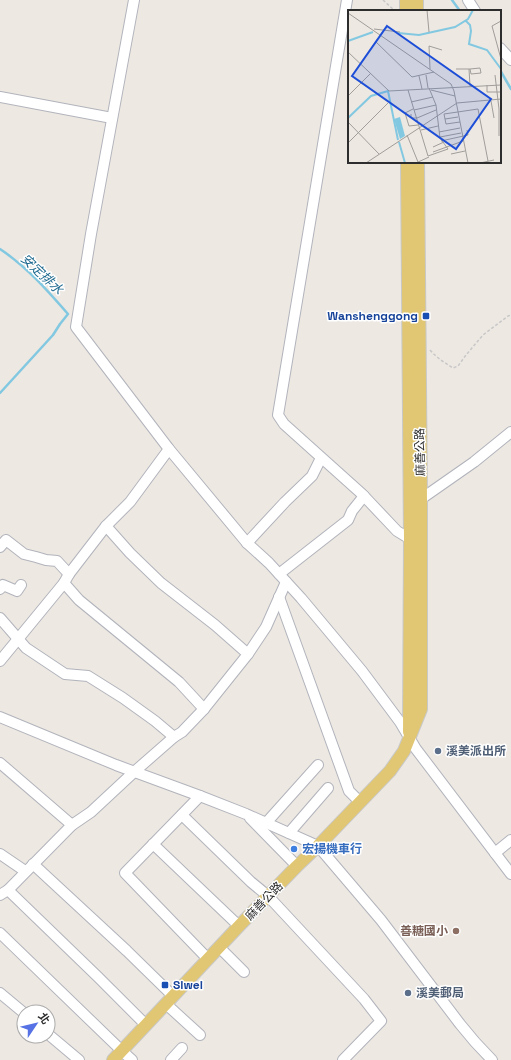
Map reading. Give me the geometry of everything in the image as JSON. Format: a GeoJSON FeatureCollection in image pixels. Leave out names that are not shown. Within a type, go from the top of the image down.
{"type":"FeatureCollection","features":[{"type":"Feature","properties":{"kind":"main road"},"geometry":{"type":"LineString","coordinates":[[405,7],[417,0]]}},
{"type":"Feature","properties":{"kind":"main road","name":"麻善公路"},"geometry":{"type":"LineString","coordinates":[[118,1056],[219,947],[396,764],[404,751],[421,709],[415,539],[407,163]]}},
{"type":"Feature","properties":{"kind":"main road","name":"麻善公路"},"geometry":{"type":"LineString","coordinates":[[415,539],[421,499],[418,337],[418,163]]}},
{"type":"Feature","properties":{"kind":"street"},"geometry":{"type":"LineString","coordinates":[[134,0],[76,327],[169,449],[247,544],[259,553],[301,598],[362,671],[400,722],[409,739],[423,759],[511,874]]}},
{"type":"Feature","properties":{"kind":"street"},"geometry":{"type":"LineString","coordinates":[[347,0],[278,415],[284,424],[364,496],[397,531],[415,539]]}},
{"type":"Feature","properties":{"kind":"street"},"geometry":{"type":"LineString","coordinates":[[468,0],[474,10]]}},
{"type":"Feature","properties":{"kind":"street"},"geometry":{"type":"LineString","coordinates":[[501,49],[511,60]]}},
{"type":"Feature","properties":{"kind":"street"},"geometry":{"type":"LineString","coordinates":[[0,97],[112,118]]}},
{"type":"Feature","properties":{"kind":"street"},"geometry":{"type":"LineString","coordinates":[[421,499],[474,462],[511,432]]}},
{"type":"Feature","properties":{"kind":"street"},"geometry":{"type":"LineString","coordinates":[[0,661],[66,579],[106,526],[130,502],[169,449]]}},
{"type":"Feature","properties":{"kind":"street"},"geometry":{"type":"LineString","coordinates":[[247,544],[285,502],[312,476],[321,458]]}},
{"type":"Feature","properties":{"kind":"street"},"geometry":{"type":"LineString","coordinates":[[146,1025],[98,977],[4,892],[72,825],[91,812],[134,772],[174,737],[182,732],[204,709],[248,654],[266,627],[279,596],[282,578],[348,520],[352,511],[364,496]]}},
{"type":"Feature","properties":{"kind":"street"},"geometry":{"type":"LineString","coordinates":[[106,526],[130,553],[161,583],[215,625],[248,654]]}},
{"type":"Feature","properties":{"kind":"street"},"geometry":{"type":"LineString","coordinates":[[0,547],[6,540],[24,554],[46,560],[57,561],[79,600],[179,682],[204,709]]}},
{"type":"Feature","properties":{"kind":"street"},"geometry":{"type":"LineString","coordinates":[[0,589],[2,585],[17,591],[21,585]]}},
{"type":"Feature","properties":{"kind":"street"},"geometry":{"type":"LineString","coordinates":[[279,596],[349,791],[360,802]]}},
{"type":"Feature","properties":{"kind":"street"},"geometry":{"type":"LineString","coordinates":[[0,618],[26,648],[65,674],[88,676],[123,698],[174,737]]}},
{"type":"Feature","properties":{"kind":"street"},"geometry":{"type":"LineString","coordinates":[[0,717],[134,772],[246,814],[318,846],[381,920],[460,1024],[492,1060]]}},
{"type":"Feature","properties":{"kind":"street"},"geometry":{"type":"LineString","coordinates":[[0,763],[72,825]]}},
{"type":"Feature","properties":{"kind":"street"},"geometry":{"type":"LineString","coordinates":[[266,823],[318,765]]}},
{"type":"Feature","properties":{"kind":"street"},"geometry":{"type":"LineString","coordinates":[[289,833],[328,788]]}},
{"type":"Feature","properties":{"kind":"street"},"geometry":{"type":"LineString","coordinates":[[200,796],[125,873],[208,959]]}},
{"type":"Feature","properties":{"kind":"street"},"geometry":{"type":"LineString","coordinates":[[246,814],[297,866]]}},
{"type":"Feature","properties":{"kind":"street"},"geometry":{"type":"LineString","coordinates":[[182,815],[251,882],[268,896],[364,999],[381,1021],[343,1060]]}},
{"type":"Feature","properties":{"kind":"street"},"geometry":{"type":"LineString","coordinates":[[495,853],[511,840]]}},
{"type":"Feature","properties":{"kind":"street"},"geometry":{"type":"LineString","coordinates":[[153,844],[239,926]]}},
{"type":"Feature","properties":{"kind":"street"},"geometry":{"type":"LineString","coordinates":[[0,854],[25,871]]}},
{"type":"Feature","properties":{"kind":"street"},"geometry":{"type":"LineString","coordinates":[[33,864],[127,951],[200,1036]]}},
{"type":"Feature","properties":{"kind":"street"},"geometry":{"type":"LineString","coordinates":[[0,932],[118,1056],[132,1060]]}},
{"type":"Feature","properties":{"kind":"street"},"geometry":{"type":"LineString","coordinates":[[219,947],[244,972]]}},
{"type":"Feature","properties":{"kind":"street"},"geometry":{"type":"LineString","coordinates":[[0,993],[16,1006]]}},
{"type":"Feature","properties":{"kind":"street"},"geometry":{"type":"LineString","coordinates":[[56,1041],[79,1060]]}},
{"type":"Feature","properties":{"kind":"street"},"geometry":{"type":"LineString","coordinates":[[171,1060],[182,1048]]}},
{"type":"Feature","properties":{"kind":"path"},"geometry":{"type":"LineString","coordinates":[[383,0],[405,7]]}},
{"type":"Feature","properties":{"kind":"path"},"geometry":{"type":"LineString","coordinates":[[418,337],[435,356],[453,368],[458,366],[484,335],[511,315]]}},
{"type":"Feature","properties":{"kind":"waterway"},"geometry":{"type":"LineString","coordinates":[[452,0],[459,10]]}},
{"type":"Feature","properties":{"kind":"waterway"},"geometry":{"type":"LineString","coordinates":[[501,72],[511,89]]}},
{"type":"Feature","properties":{"kind":"waterway","name":"安定排水"},"geometry":{"type":"LineString","coordinates":[[0,249],[28,271],[68,314],[53,335],[0,393]]}},
{"type":"Feature","properties":{"kind":"place","name":"Wanshenggong"},"geometry":{"type":"Point","coordinates":[426,316]}},
{"type":"Feature","properties":{"kind":"place","name":"溪美派出所"},"geometry":{"type":"Point","coordinates":[438,751]}},
{"type":"Feature","properties":{"kind":"place","name":"宏揚機車行"},"geometry":{"type":"Point","coordinates":[294,849]}},
{"type":"Feature","properties":{"kind":"place","name":"善糖國小"},"geometry":{"type":"Point","coordinates":[456,931]}},
{"type":"Feature","properties":{"kind":"place","name":"Siwei"},"geometry":{"type":"Point","coordinates":[165,985]}},
{"type":"Feature","properties":{"kind":"place","name":"溪美郵局"},"geometry":{"type":"Point","coordinates":[408,993]}}]}
